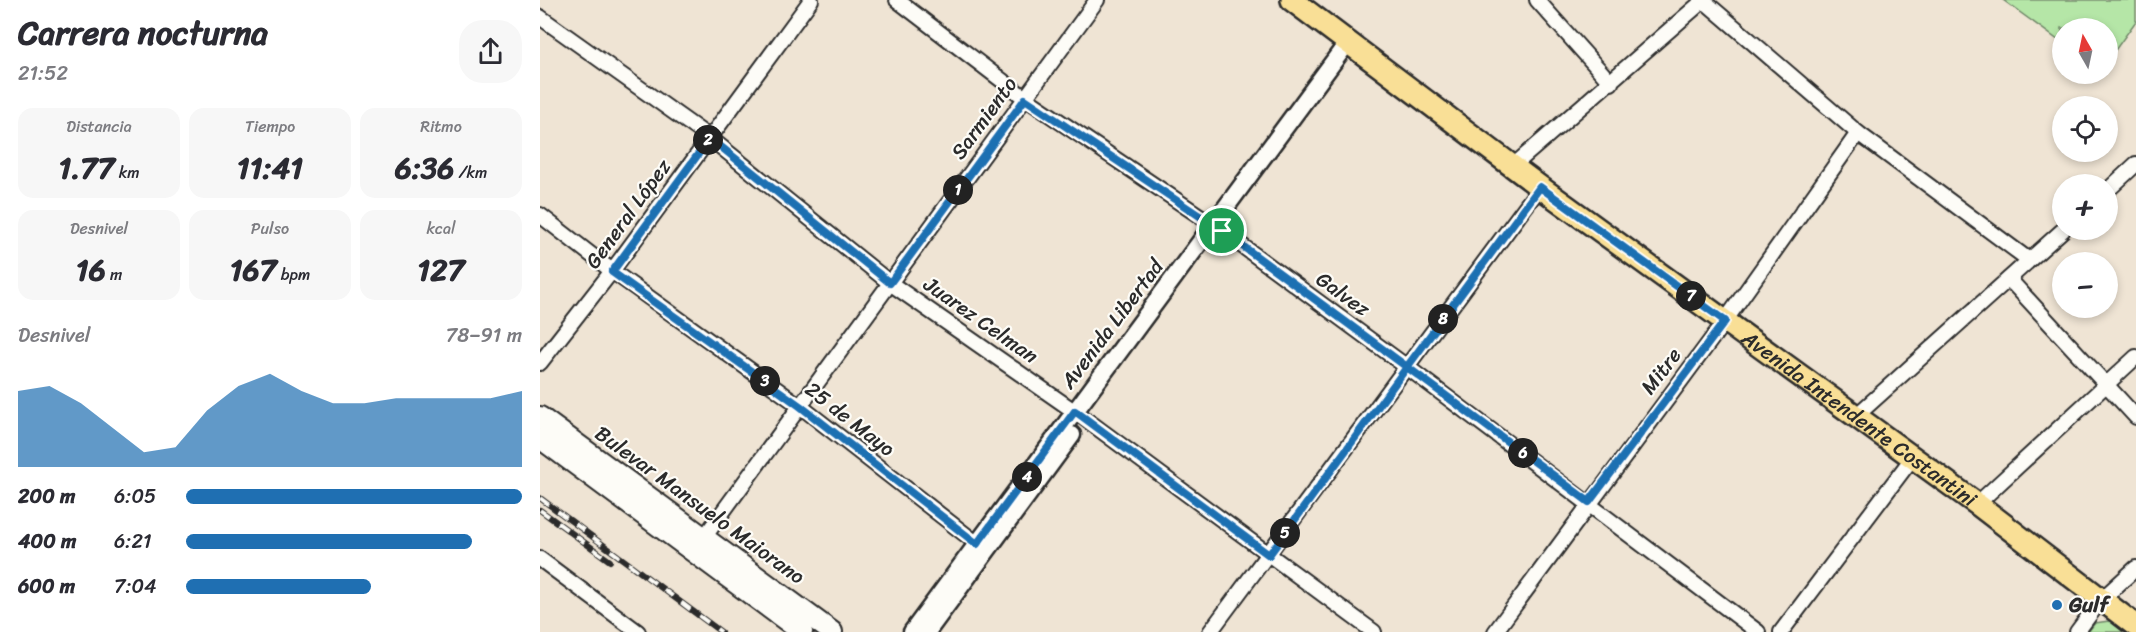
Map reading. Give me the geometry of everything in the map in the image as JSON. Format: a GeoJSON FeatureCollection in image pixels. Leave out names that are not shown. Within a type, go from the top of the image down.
{"type":"FeatureCollection","features":[{"type":"Feature","properties":{"kind":"main road","name":"Avenida Intendente Costantini"},"geometry":{"type":"LineString","coordinates":[[1292,0],[1540,187],[1977,504],[2100,601],[2136,626]]}},
{"type":"Feature","properties":{"kind":"main road","name":"Bulevar Mansuelo Maiorano"},"geometry":{"type":"LineString","coordinates":[[540,417],[699,545],[802,632]]}},
{"type":"Feature","properties":{"kind":"main road","name":"Bulevar Mansuelo Maiorano"},"geometry":{"type":"LineString","coordinates":[[540,438],[832,632]]}},
{"type":"Feature","properties":{"kind":"street","name":"General López"},"geometry":{"type":"LineString","coordinates":[[540,363],[612,272],[811,0]]}},
{"type":"Feature","properties":{"kind":"street","name":"Galvez"},"geometry":{"type":"LineString","coordinates":[[897,0],[1025,99],[1217,228],[1407,367],[1589,502],[1758,632]]}},
{"type":"Feature","properties":{"kind":"street","name":"Sarmiento"},"geometry":{"type":"LineString","coordinates":[[699,545],[1097,0]]}},
{"type":"Feature","properties":{"kind":"street"},"geometry":{"type":"LineString","coordinates":[[1538,0],[1611,83]]}},
{"type":"Feature","properties":{"kind":"street"},"geometry":{"type":"LineString","coordinates":[[1513,166],[1704,0],[1858,133],[2029,261]]}},
{"type":"Feature","properties":{"kind":"street","name":"Juarez Celman"},"geometry":{"type":"LineString","coordinates":[[540,17],[710,138],[890,283],[1080,415],[1374,632]]}},
{"type":"Feature","properties":{"kind":"street","name":"Avenida Libertad"},"geometry":{"type":"LineString","coordinates":[[927,632],[982,548],[1352,45]]}},
{"type":"Feature","properties":{"kind":"street","name":"Mitre"},"geometry":{"type":"LineString","coordinates":[[1496,632],[1589,502],[1725,321],[1858,133]]}},
{"type":"Feature","properties":{"kind":"street"},"geometry":{"type":"LineString","coordinates":[[2118,182],[2135,168]]}},
{"type":"Feature","properties":{"kind":"street"},"geometry":{"type":"LineString","coordinates":[[1210,632],[1540,187]]}},
{"type":"Feature","properties":{"kind":"street","name":"25 de Mayo"},"geometry":{"type":"LineString","coordinates":[[540,215],[612,272],[800,406],[982,548]]}},
{"type":"Feature","properties":{"kind":"street"},"geometry":{"type":"LineString","coordinates":[[1856,416],[2052,240]]}},
{"type":"Feature","properties":{"kind":"street"},"geometry":{"type":"LineString","coordinates":[[2009,279],[2136,417]]}},
{"type":"Feature","properties":{"kind":"street"},"geometry":{"type":"LineString","coordinates":[[1977,504],[2136,357]]}},
{"type":"Feature","properties":{"kind":"street"},"geometry":{"type":"LineString","coordinates":[[1781,632],[1913,457]]}},
{"type":"Feature","properties":{"kind":"street","name":"Avenida Libertad"},"geometry":{"type":"LineString","coordinates":[[912,632],[982,548]]}},
{"type":"Feature","properties":{"kind":"street"},"geometry":{"type":"LineString","coordinates":[[540,559],[638,632]]}},
{"type":"Feature","properties":{"kind":"street"},"geometry":{"type":"LineString","coordinates":[[2077,632],[2100,601],[2136,568]]}},
{"type":"Feature","properties":{"kind":"green space"},"geometry":{"type":"Polygon","coordinates":[[[2003,0],[2136,0],[2136,21],[2118,46],[2118,18],[2052,18],[2052,36],[2003,0]]]}},
{"type":"Feature","properties":{"kind":"green space"},"geometry":{"type":"Polygon","coordinates":[[[2116,620],[2133,632],[2088,632],[2095,623],[2116,620]]]}},
{"type":"Feature","properties":{"kind":"railway"},"geometry":{"type":"LineString","coordinates":[[540,498],[721,632]]}},
{"type":"Feature","properties":{"kind":"railway"},"geometry":{"type":"LineString","coordinates":[[540,510],[610,561]]}},
{"type":"Feature","properties":{"kind":"place","name":"Gulf"},"geometry":{"type":"Point","coordinates":[2057,605]}},
{"type":"Feature","properties":{"kind":"route"},"geometry":{"type":"LineString","coordinates":[[1222,231],[1025,99],[890,283],[710,138],[612,272],[800,406],[977,544],[1075,411],[1269,555],[1407,367],[1589,502],[1725,321],[1540,187],[1407,367],[1222,231]]}}]}
